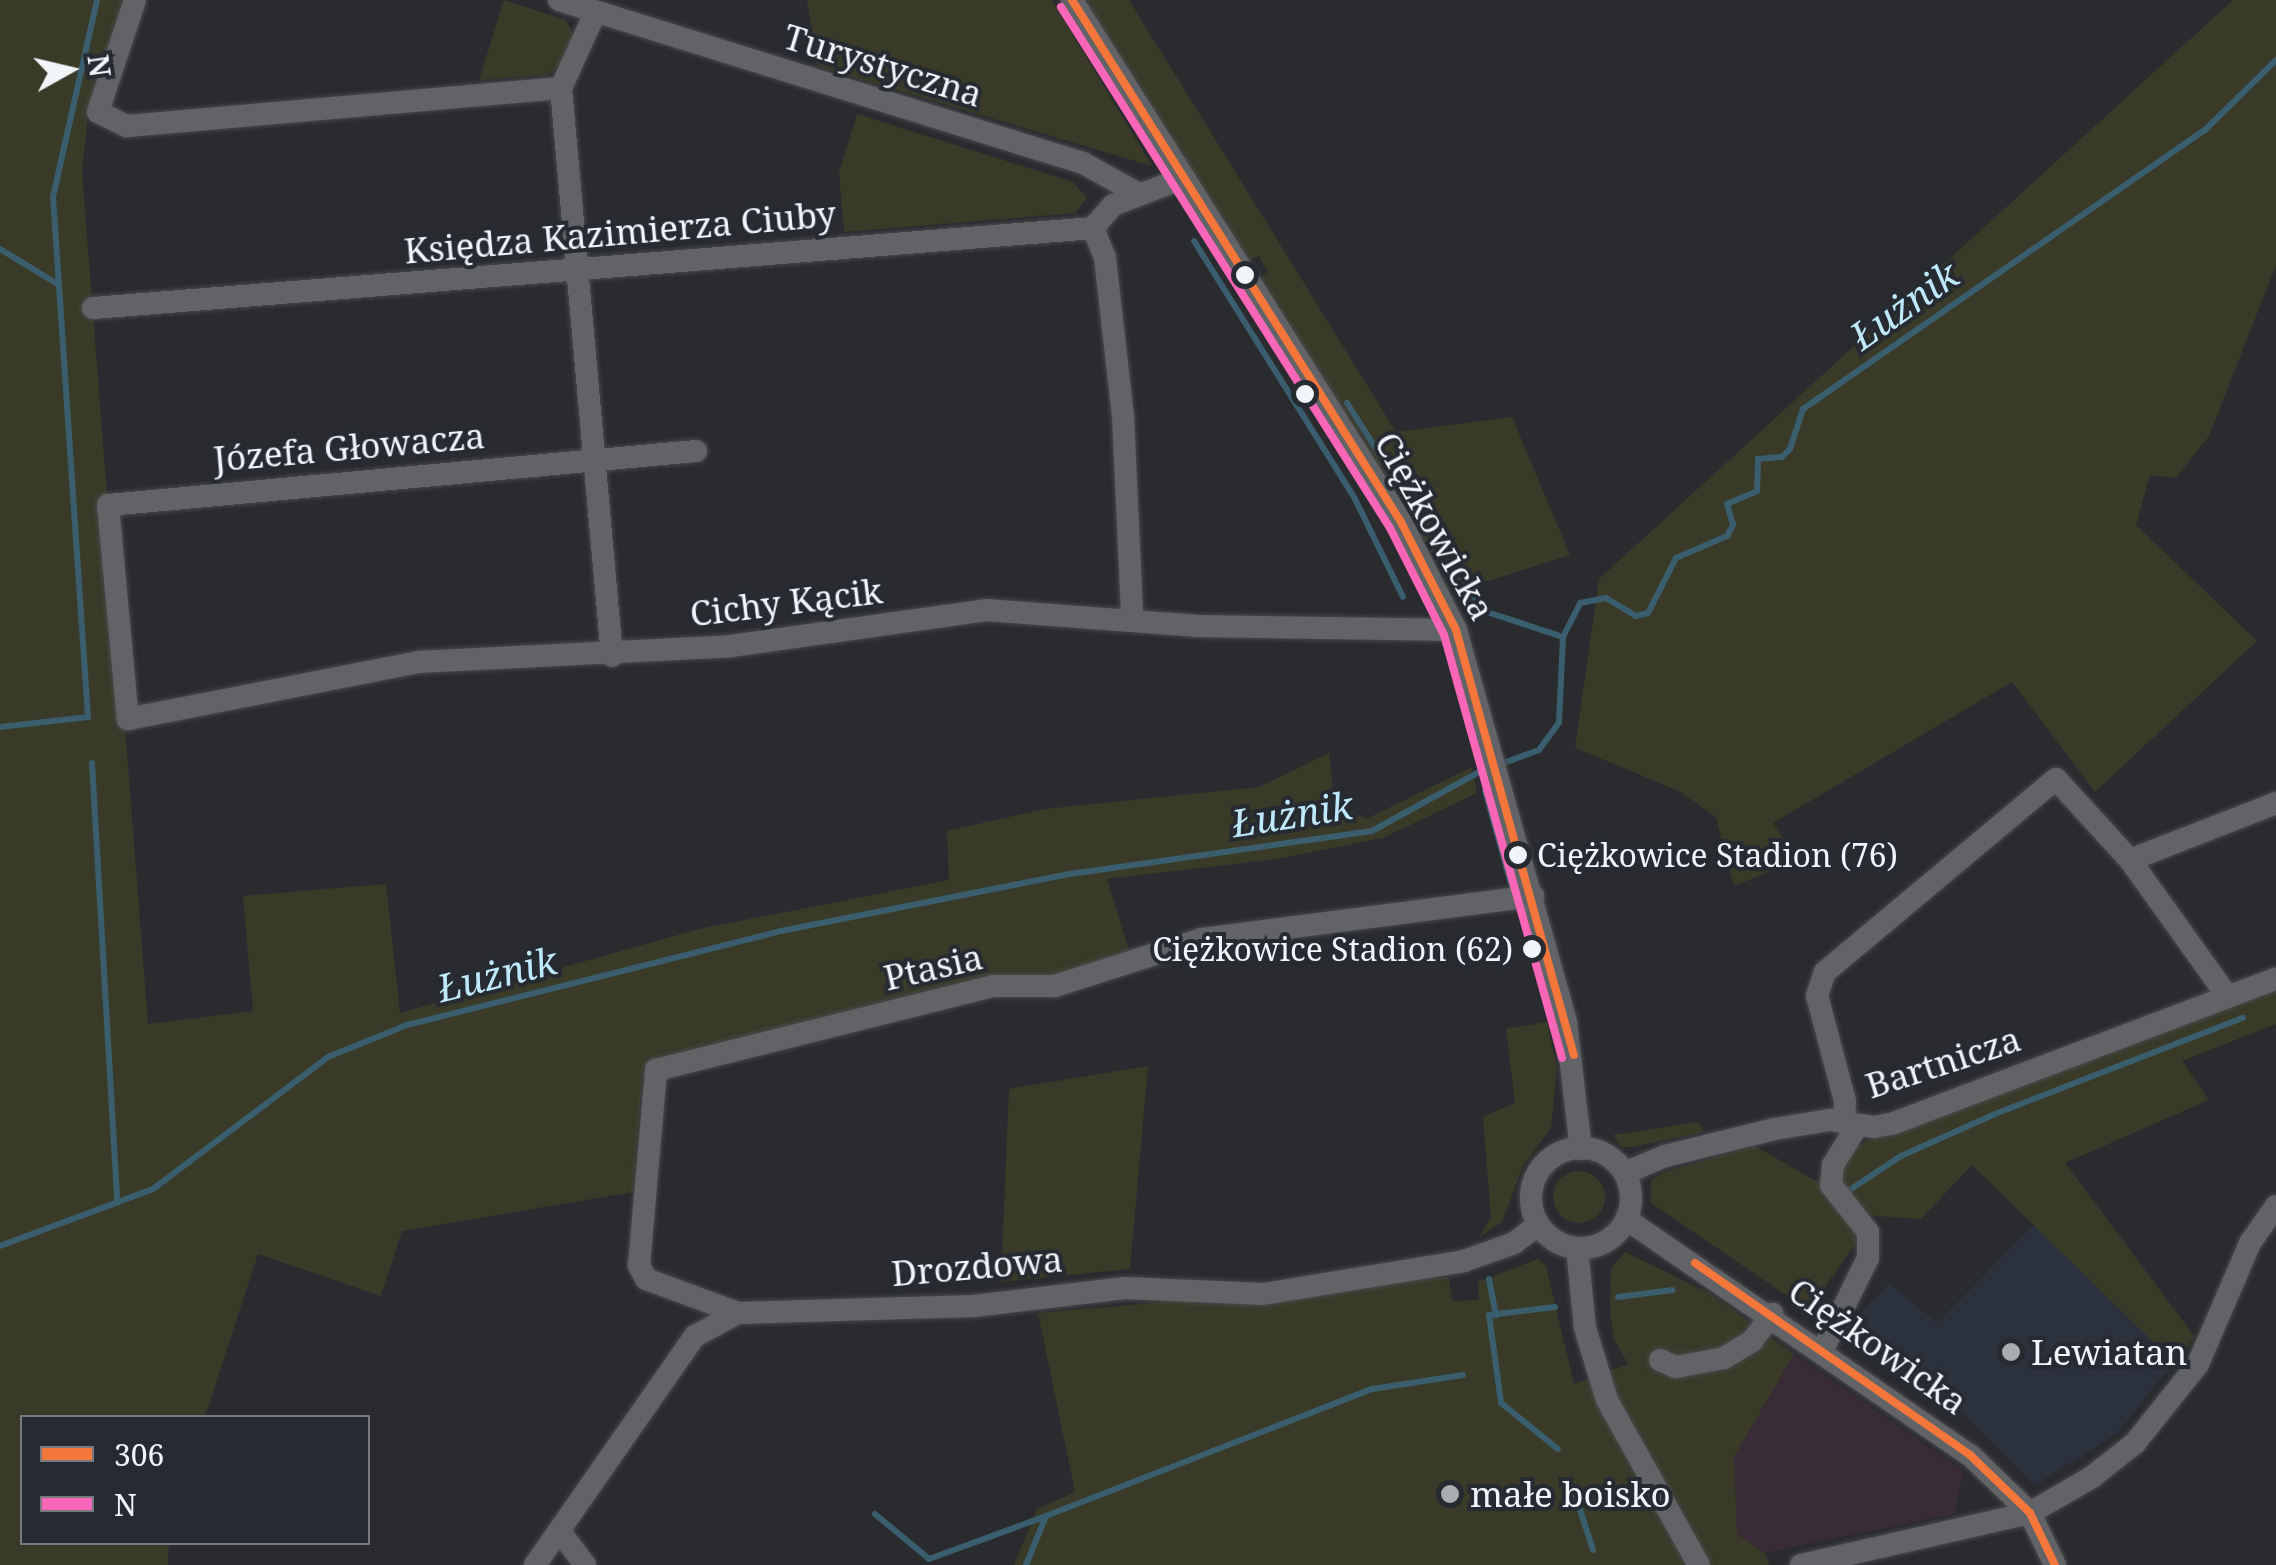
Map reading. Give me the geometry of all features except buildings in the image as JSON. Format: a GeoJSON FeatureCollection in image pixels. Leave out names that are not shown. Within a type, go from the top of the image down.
{"type":"FeatureCollection","features":[{"type":"Feature","properties":{"kind":"street"},"geometry":{"type":"LineString","coordinates":[[135,0],[98,112],[126,126],[561,88]]}},
{"type":"Feature","properties":{"kind":"street","name":"Turystyczna"},"geometry":{"type":"LineString","coordinates":[[560,0],[1082,162],[1139,194]]}},
{"type":"Feature","properties":{"kind":"street","name":"Ciężkowicka"},"geometry":{"type":"LineString","coordinates":[[1072,0],[1181,179],[1401,522],[1456,630],[1497,764],[1574,1055],[1581,1148]]}},
{"type":"Feature","properties":{"kind":"street"},"geometry":{"type":"LineString","coordinates":[[595,13],[561,88],[581,271],[612,656]]}},
{"type":"Feature","properties":{"kind":"street"},"geometry":{"type":"LineString","coordinates":[[1132,617],[1123,415],[1106,258],[1093,228],[1112,205],[1181,179]]}},
{"type":"Feature","properties":{"kind":"street","name":"Księdza Kazimierza Ciuby"},"geometry":{"type":"LineString","coordinates":[[93,308],[1093,228]]}},
{"type":"Feature","properties":{"kind":"street","name":"Józefa Głowacza"},"geometry":{"type":"LineString","coordinates":[[128,719],[108,504],[696,451]]}},
{"type":"Feature","properties":{"kind":"street","name":"Cichy Kącik"},"geometry":{"type":"LineString","coordinates":[[128,719],[419,662],[612,656],[986,610],[1132,617],[1198,626],[1456,630]]}},
{"type":"Feature","properties":{"kind":"street"},"geometry":{"type":"LineString","coordinates":[[1823,1350],[1868,1258],[1868,1232],[1831,1186],[1832,1165],[1850,1124],[1817,996],[1825,972],[2045,782],[2056,779],[2069,786],[2130,860],[2228,996]]}},
{"type":"Feature","properties":{"kind":"street"},"geometry":{"type":"LineString","coordinates":[[2130,860],[2276,803]]}},
{"type":"Feature","properties":{"kind":"street","name":"Ptasia"},"geometry":{"type":"LineString","coordinates":[[738,1313],[646,1279],[639,1265],[656,1070],[993,986],[1055,986],[1202,939],[1533,896]]}},
{"type":"Feature","properties":{"kind":"street","name":"Bartnicza"},"geometry":{"type":"LineString","coordinates":[[1625,1174],[1665,1156],[1774,1130],[1894,1123],[2276,979]]}},
{"type":"Feature","properties":{"kind":"street"},"geometry":{"type":"LineString","coordinates":[[1581,1148],[1607,1156],[1625,1174],[1630,1202],[1626,1218],[1606,1241],[1577,1248],[1562,1245],[1538,1225],[1531,1198],[1539,1170],[1561,1152],[1581,1148]]}},
{"type":"Feature","properties":{"kind":"street"},"geometry":{"type":"LineString","coordinates":[[1801,1565],[2030,1512],[2135,1443],[2198,1364],[2250,1242],[2276,1206]]}},
{"type":"Feature","properties":{"kind":"street","name":"Ciężkowicka"},"geometry":{"type":"LineString","coordinates":[[1626,1218],[1772,1314],[1970,1455],[2030,1512],[2055,1565]]}},
{"type":"Feature","properties":{"kind":"street","name":"Drozdowa"},"geometry":{"type":"LineString","coordinates":[[535,1565],[695,1336],[738,1313],[974,1306],[1126,1288],[1264,1294],[1464,1261],[1514,1243],[1538,1225]]}},
{"type":"Feature","properties":{"kind":"street"},"geometry":{"type":"LineString","coordinates":[[1577,1248],[1585,1328],[1607,1400],[1699,1565]]}},
{"type":"Feature","properties":{"kind":"street"},"geometry":{"type":"LineString","coordinates":[[1660,1360],[1676,1367],[1724,1358],[1752,1341],[1772,1314]]}},
{"type":"Feature","properties":{"kind":"street"},"geometry":{"type":"LineString","coordinates":[[561,1533],[585,1565]]}},
{"type":"Feature","properties":{"kind":"shaded area"},"geometry":{"type":"Polygon","coordinates":[[[2035,1224],[2174,1362],[2117,1434],[2034,1485],[1948,1398],[1847,1328],[1889,1283],[1937,1323],[2035,1224]]]}},
{"type":"Feature","properties":{"kind":"shaded area"},"geometry":{"type":"Polygon","coordinates":[[[1794,1354],[1964,1471],[1954,1514],[1765,1553],[1737,1534],[1734,1457],[1794,1354]]]}},
{"type":"Feature","properties":{"kind":"green space"},"geometry":{"type":"Polygon","coordinates":[[[0,0],[123,0],[88,114],[82,172],[148,1024],[253,1011],[243,896],[386,884],[400,1013],[699,929],[949,880],[947,831],[1045,809],[1259,787],[1329,753],[1334,802],[1366,819],[1472,767],[1477,793],[1383,838],[1276,859],[1107,879],[1129,950],[1052,978],[653,1060],[642,1078],[633,1192],[402,1231],[381,1296],[258,1254],[206,1415],[20,1415],[20,1545],[169,1545],[168,1565],[0,1565],[0,0]]]}},
{"type":"Feature","properties":{"kind":"green space"},"geometry":{"type":"Polygon","coordinates":[[[504,0],[566,20],[573,35],[559,66],[548,75],[479,80],[504,0]]]}},
{"type":"Feature","properties":{"kind":"green space"},"geometry":{"type":"Polygon","coordinates":[[[807,0],[1052,0],[1152,166],[817,66],[807,0]]]}},
{"type":"Feature","properties":{"kind":"green space"},"geometry":{"type":"Polygon","coordinates":[[[1086,0],[1129,0],[1396,432],[1512,417],[1570,555],[1454,592],[1260,278],[1268,272],[1259,256],[1249,260],[1086,0]]]}},
{"type":"Feature","properties":{"kind":"green space"},"geometry":{"type":"Polygon","coordinates":[[[2233,0],[2276,0],[2276,265],[2209,436],[2176,478],[2150,475],[2136,525],[2257,641],[2095,792],[2012,682],[1773,823],[1798,860],[1734,886],[1716,817],[1679,791],[1575,748],[1599,579],[2233,0]]]}},
{"type":"Feature","properties":{"kind":"green space"},"geometry":{"type":"Polygon","coordinates":[[[857,114],[1073,182],[1087,198],[1075,213],[844,232],[839,173],[857,114]]]}},
{"type":"Feature","properties":{"kind":"green space"},"geometry":{"type":"Polygon","coordinates":[[[2276,991],[2276,1024],[2182,1061],[2209,1100],[2065,1163],[2195,1337],[2174,1362],[1972,1165],[1921,1219],[1862,1215],[1837,1172],[1856,1147],[1879,1135],[2276,991]]]}},
{"type":"Feature","properties":{"kind":"green space"},"geometry":{"type":"Polygon","coordinates":[[[1547,1022],[1557,1068],[1551,1128],[1523,1166],[1502,1222],[1478,1238],[1491,1218],[1483,1117],[1515,1103],[1506,1029],[1547,1022]]]}},
{"type":"Feature","properties":{"kind":"green space"},"geometry":{"type":"Polygon","coordinates":[[[1148,1066],[1130,1269],[1001,1282],[1009,1089],[1148,1066]]]}},
{"type":"Feature","properties":{"kind":"green space"},"geometry":{"type":"Polygon","coordinates":[[[1699,1122],[1704,1132],[1632,1147],[1621,1147],[1613,1135],[1699,1122]]]}},
{"type":"Feature","properties":{"kind":"green space"},"geometry":{"type":"Polygon","coordinates":[[[1755,1146],[1825,1186],[1861,1237],[1808,1310],[1651,1203],[1651,1181],[1664,1172],[1755,1146]]]}},
{"type":"Feature","properties":{"kind":"green space"},"geometry":{"type":"Polygon","coordinates":[[[1579,1171],[1597,1179],[1605,1197],[1597,1215],[1579,1223],[1561,1215],[1553,1197],[1561,1179],[1579,1171]]]}},
{"type":"Feature","properties":{"kind":"green space"},"geometry":{"type":"Polygon","coordinates":[[[1625,1252],[1711,1294],[1794,1354],[1734,1457],[1737,1534],[1765,1553],[1769,1565],[1014,1565],[1037,1509],[1075,1492],[1038,1313],[1449,1277],[1452,1301],[1479,1300],[1478,1282],[1538,1259],[1546,1266],[1574,1384],[1628,1364],[1614,1339],[1610,1313],[1611,1268],[1625,1252]]]}},
{"type":"Feature","properties":{"kind":"waterway"},"geometry":{"type":"LineString","coordinates":[[0,727],[88,717],[53,197],[97,0]]}},
{"type":"Feature","properties":{"kind":"waterway","name":"Łużnik"},"geometry":{"type":"LineString","coordinates":[[0,1246],[153,1189],[328,1057],[407,1025],[781,931],[1070,874],[1372,831],[1479,772],[1539,750],[1559,722],[1563,637],[1580,603],[1606,598],[1636,616],[1648,613],[1676,558],[1727,536],[1733,525],[1727,504],[1757,491],[1758,459],[1782,457],[1790,449],[1803,409],[2205,130],[2276,60]]}},
{"type":"Feature","properties":{"kind":"waterway"},"geometry":{"type":"LineString","coordinates":[[1194,241],[1354,497],[1403,597]]}},
{"type":"Feature","properties":{"kind":"waterway"},"geometry":{"type":"LineString","coordinates":[[0,249],[56,283]]}},
{"type":"Feature","properties":{"kind":"waterway"},"geometry":{"type":"LineString","coordinates":[[1347,403],[1428,531]]}},
{"type":"Feature","properties":{"kind":"waterway"},"geometry":{"type":"LineString","coordinates":[[1460,574],[1478,609],[1563,637]]}},
{"type":"Feature","properties":{"kind":"waterway"},"geometry":{"type":"LineString","coordinates":[[92,763],[117,1202]]}},
{"type":"Feature","properties":{"kind":"waterway"},"geometry":{"type":"LineString","coordinates":[[1485,791],[1512,888]]}},
{"type":"Feature","properties":{"kind":"waterway"},"geometry":{"type":"LineString","coordinates":[[1845,1193],[1901,1156],[1995,1114],[2243,1018]]}},
{"type":"Feature","properties":{"kind":"waterway"},"geometry":{"type":"LineString","coordinates":[[1489,1279],[1496,1315]]}},
{"type":"Feature","properties":{"kind":"waterway"},"geometry":{"type":"LineString","coordinates":[[1618,1297],[1673,1290]]}},
{"type":"Feature","properties":{"kind":"waterway"},"geometry":{"type":"LineString","coordinates":[[1555,1307],[1489,1315],[1501,1403],[1558,1449]]}},
{"type":"Feature","properties":{"kind":"waterway"},"geometry":{"type":"LineString","coordinates":[[1026,1565],[1046,1516],[1372,1389],[1463,1375]]}},
{"type":"Feature","properties":{"kind":"waterway"},"geometry":{"type":"LineString","coordinates":[[1573,1488],[1593,1550]]}},
{"type":"Feature","properties":{"kind":"waterway"},"geometry":{"type":"LineString","coordinates":[[875,1514],[929,1559],[1044,1517]]}},
{"type":"Feature","properties":{"kind":"transit line","name":"306"},"geometry":{"type":"LineString","coordinates":[[1072,0],[1401,522],[1456,630],[1574,1055]]}},
{"type":"Feature","properties":{"kind":"transit line","name":"N"},"geometry":{"type":"LineString","coordinates":[[1061,7],[1390,528],[1444,635],[1562,1058]]}},
{"type":"Feature","properties":{"kind":"transit line","name":"306"},"geometry":{"type":"LineString","coordinates":[[1695,1263],[1970,1455],[2030,1513],[2055,1565]]}},
{"type":"Feature","properties":{"kind":"place","name":"Ciężkowice Stadion (76)"},"geometry":{"type":"Point","coordinates":[1518,855]}},
{"type":"Feature","properties":{"kind":"place","name":"Ciężkowice Stadion (62)"},"geometry":{"type":"Point","coordinates":[1532,949]}},
{"type":"Feature","properties":{"kind":"place","name":"Lewiatan"},"geometry":{"type":"Point","coordinates":[2011,1352]}},
{"type":"Feature","properties":{"kind":"place","name":"małe boisko"},"geometry":{"type":"Point","coordinates":[1450,1494]}}]}
